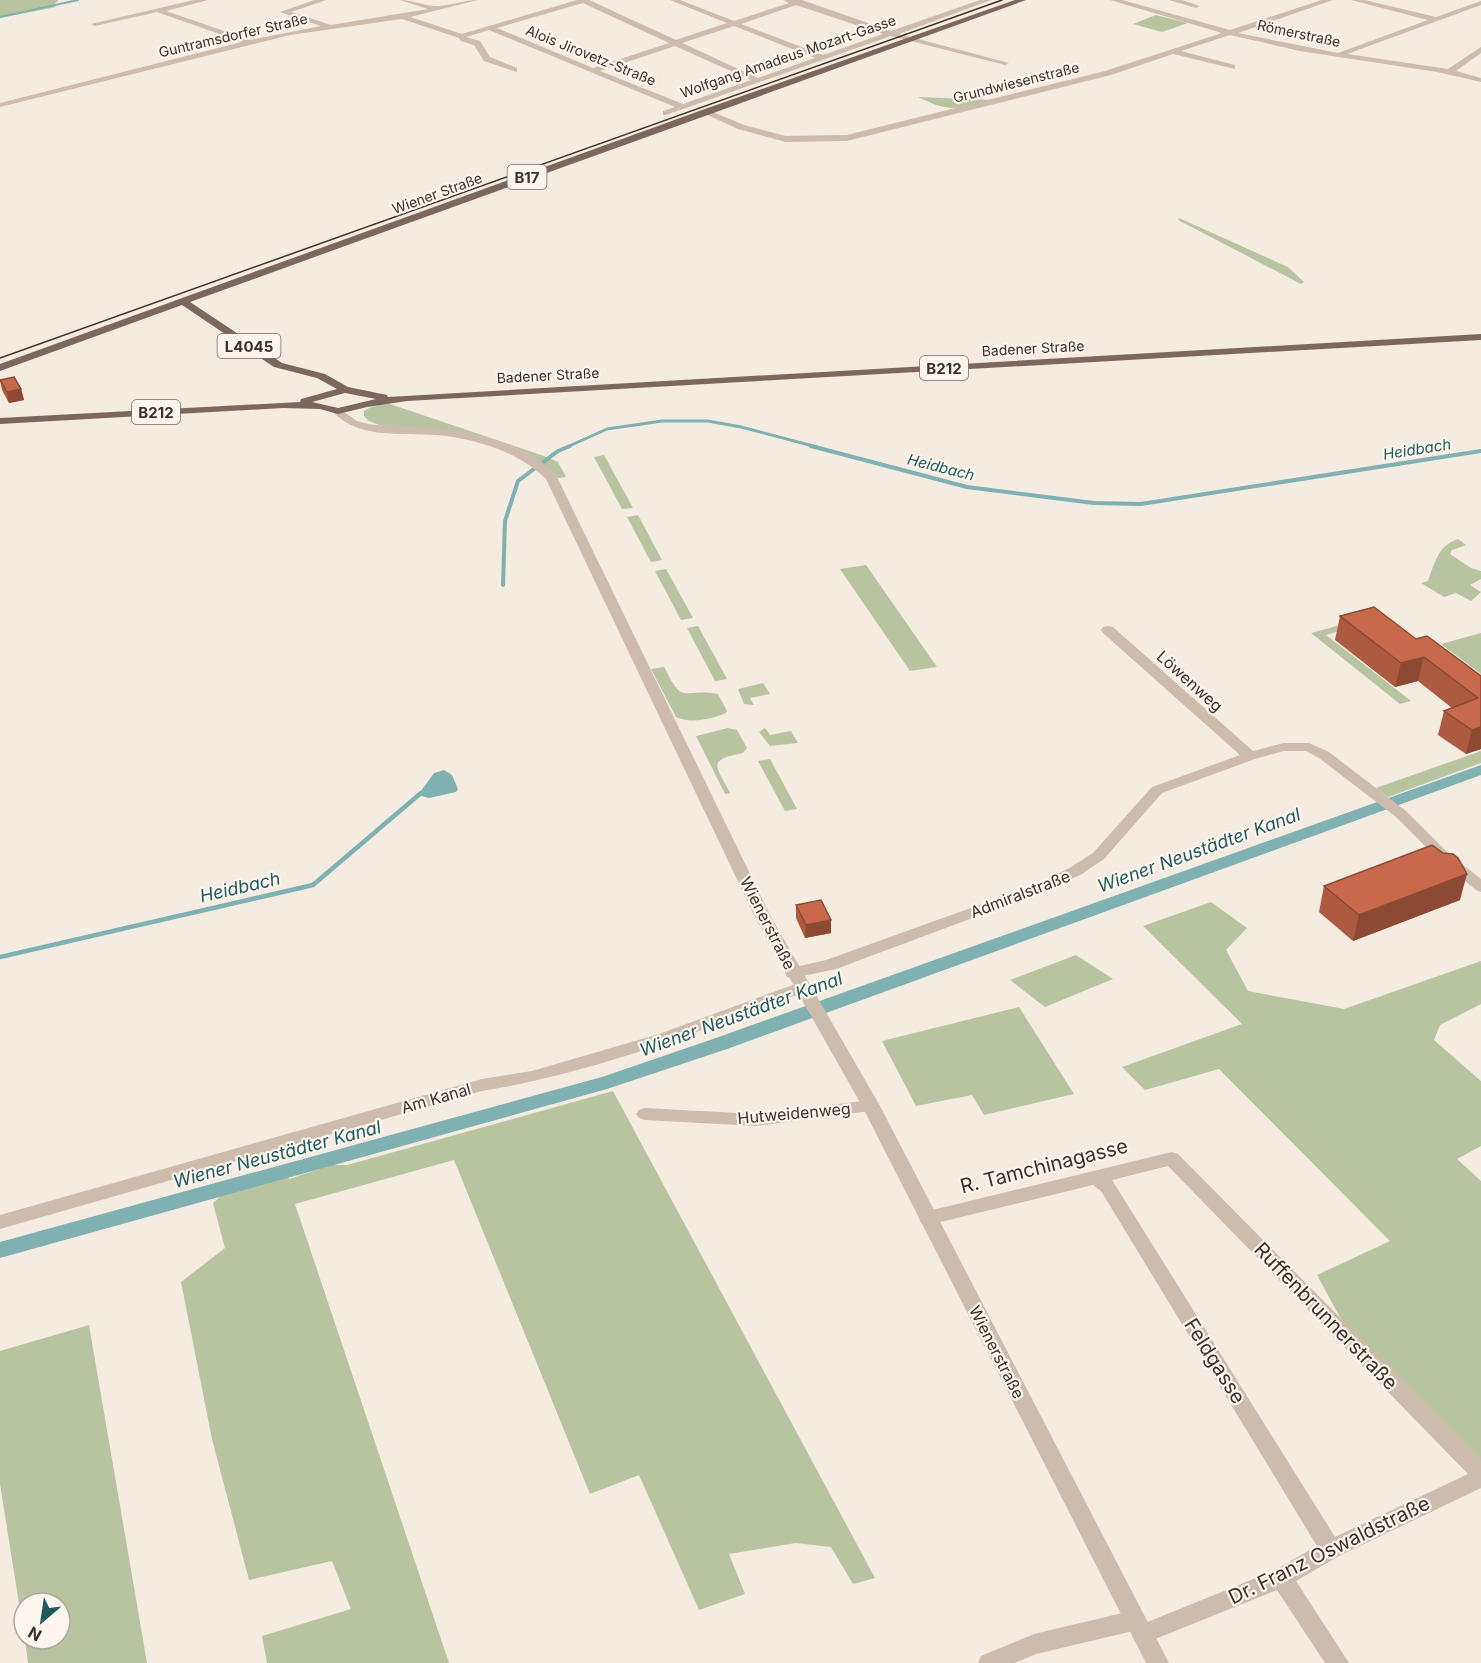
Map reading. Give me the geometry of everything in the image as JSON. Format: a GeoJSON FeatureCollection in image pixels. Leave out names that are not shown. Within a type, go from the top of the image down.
{"type":"FeatureCollection","features":[{"type":"Feature","properties":{"kind":"main road","name":"Wiener Straße"},"geometry":{"type":"LineString","coordinates":[[0,368],[705,112],[1022,0]]}},
{"type":"Feature","properties":{"kind":"main road","name":"L4045"},"geometry":{"type":"LineString","coordinates":[[183,302],[278,365],[321,376],[345,390]]}},
{"type":"Feature","properties":{"kind":"main road","name":"Badener Straße"},"geometry":{"type":"LineString","coordinates":[[362,403],[407,398],[1481,337]]}},
{"type":"Feature","properties":{"kind":"main road"},"geometry":{"type":"LineString","coordinates":[[321,376],[323,399]]}},
{"type":"Feature","properties":{"kind":"main road","name":"B212"},"geometry":{"type":"LineString","coordinates":[[0,421],[283,405],[323,399],[345,390],[362,403]]}},
{"type":"Feature","properties":{"kind":"main road","name":"B212"},"geometry":{"type":"LineString","coordinates":[[323,399],[338,411],[362,403]]}},
{"type":"Feature","properties":{"kind":"street"},"geometry":{"type":"LineString","coordinates":[[95,24],[204,0]]}},
{"type":"Feature","properties":{"kind":"street"},"geometry":{"type":"LineString","coordinates":[[322,0],[284,12],[333,27]]}},
{"type":"Feature","properties":{"kind":"street"},"geometry":{"type":"LineString","coordinates":[[404,0],[437,9]]}},
{"type":"Feature","properties":{"kind":"street","name":"Guntramsdorfer Straße"},"geometry":{"type":"LineString","coordinates":[[0,105],[194,58],[250,42],[402,16],[474,0]]}},
{"type":"Feature","properties":{"kind":"street"},"geometry":{"type":"LineString","coordinates":[[462,36],[583,0],[673,43],[777,87]]}},
{"type":"Feature","properties":{"kind":"street"},"geometry":{"type":"LineString","coordinates":[[674,0],[820,57]]}},
{"type":"Feature","properties":{"kind":"street"},"geometry":{"type":"LineString","coordinates":[[787,0],[888,33],[1005,63]]}},
{"type":"Feature","properties":{"kind":"street"},"geometry":{"type":"LineString","coordinates":[[594,70],[805,0]]}},
{"type":"Feature","properties":{"kind":"street","name":"Wolfgang Amadeus Mozart-Gasse"},"geometry":{"type":"LineString","coordinates":[[666,113],[987,0]]}},
{"type":"Feature","properties":{"kind":"street","name":"Römerstraße"},"geometry":{"type":"LineString","coordinates":[[1114,0],[1227,32],[1338,56],[1478,78]]}},
{"type":"Feature","properties":{"kind":"street"},"geometry":{"type":"LineString","coordinates":[[1173,0],[1196,6]]}},
{"type":"Feature","properties":{"kind":"street","name":"Grundwiesenstraße"},"geometry":{"type":"LineString","coordinates":[[705,112],[741,127],[786,139],[847,138],[1108,73],[1329,0]]}},
{"type":"Feature","properties":{"kind":"street"},"geometry":{"type":"LineString","coordinates":[[1355,0],[1439,20]]}},
{"type":"Feature","properties":{"kind":"street"},"geometry":{"type":"LineString","coordinates":[[1464,2],[1481,5]]}},
{"type":"Feature","properties":{"kind":"street"},"geometry":{"type":"LineString","coordinates":[[1338,56],[1481,5]]}},
{"type":"Feature","properties":{"kind":"street"},"geometry":{"type":"LineString","coordinates":[[157,10],[250,42]]}},
{"type":"Feature","properties":{"kind":"street"},"geometry":{"type":"LineString","coordinates":[[402,16],[477,43],[488,59],[514,70]]}},
{"type":"Feature","properties":{"kind":"street","name":"Alois Jirovetz-Straße"},"geometry":{"type":"LineString","coordinates":[[490,28],[682,107]]}},
{"type":"Feature","properties":{"kind":"street"},"geometry":{"type":"LineString","coordinates":[[1449,72],[1481,49]]}},
{"type":"Feature","properties":{"kind":"street"},"geometry":{"type":"LineString","coordinates":[[1171,51],[1232,67]]}},
{"type":"Feature","properties":{"kind":"street"},"geometry":{"type":"LineString","coordinates":[[362,403],[358,416],[367,427]]}},
{"type":"Feature","properties":{"kind":"street","name":"Wienerstraße"},"geometry":{"type":"LineString","coordinates":[[338,411],[353,423],[367,427],[453,434],[501,448],[541,467],[556,483],[763,917],[871,1106],[1158,1663]]}},
{"type":"Feature","properties":{"kind":"street","name":"Löwenweg"},"geometry":{"type":"LineString","coordinates":[[1108,630],[1250,756]]}},
{"type":"Feature","properties":{"kind":"street","name":"Admiralstraße"},"geometry":{"type":"LineString","coordinates":[[801,986],[830,965],[1045,886],[1079,871],[1103,852],[1157,790],[1250,756],[1284,747],[1309,747],[1324,755],[1397,811],[1443,856],[1481,887]]}},
{"type":"Feature","properties":{"kind":"street","name":"Am Kanal"},"geometry":{"type":"LineString","coordinates":[[0,1222],[482,1085],[532,1077],[572,1066],[665,1038],[801,986]]}},
{"type":"Feature","properties":{"kind":"street","name":"Hutweidenweg"},"geometry":{"type":"LineString","coordinates":[[645,1114],[756,1120],[871,1106]]}},
{"type":"Feature","properties":{"kind":"street","name":"R. Tamchinagasse"},"geometry":{"type":"LineString","coordinates":[[928,1218],[1172,1159]]}},
{"type":"Feature","properties":{"kind":"street","name":"Ruffenbrunnerstraße"},"geometry":{"type":"LineString","coordinates":[[1172,1159],[1481,1476]]}},
{"type":"Feature","properties":{"kind":"street","name":"Feldgasse"},"geometry":{"type":"LineString","coordinates":[[1095,1176],[1107,1186],[1331,1549]]}},
{"type":"Feature","properties":{"kind":"street","name":"Dr. Franz Oswaldstraße"},"geometry":{"type":"LineString","coordinates":[[989,1663],[1034,1644],[1139,1627],[1281,1578],[1331,1549],[1481,1476]]}},
{"type":"Feature","properties":{"kind":"street"},"geometry":{"type":"LineString","coordinates":[[1281,1578],[1338,1663]]}},
{"type":"Feature","properties":{"kind":"green space"},"geometry":{"type":"Polygon","coordinates":[[[0,0],[59,0],[53,5],[56,7],[0,18],[0,0]]]}},
{"type":"Feature","properties":{"kind":"green space"},"geometry":{"type":"Polygon","coordinates":[[[1156,15],[1188,23],[1162,32],[1133,24],[1156,15]]]}},
{"type":"Feature","properties":{"kind":"green space"},"geometry":{"type":"Polygon","coordinates":[[[918,97],[992,100],[947,108],[918,97]]]}},
{"type":"Feature","properties":{"kind":"green space"},"geometry":{"type":"Polygon","coordinates":[[[1179,218],[1288,267],[1304,282],[1301,284],[1178,220],[1179,218]]]}},
{"type":"Feature","properties":{"kind":"green space"},"geometry":{"type":"Polygon","coordinates":[[[387,403],[544,456],[558,462],[566,477],[558,478],[541,463],[521,451],[498,443],[450,433],[379,425],[364,416],[364,411],[371,407],[387,403]]]}},
{"type":"Feature","properties":{"kind":"green space"},"geometry":{"type":"Polygon","coordinates":[[[604,455],[633,508],[622,509],[594,457],[604,455]]]}},
{"type":"Feature","properties":{"kind":"green space"},"geometry":{"type":"Polygon","coordinates":[[[638,515],[662,560],[651,562],[627,517],[638,515]]]}},
{"type":"Feature","properties":{"kind":"green space"},"geometry":{"type":"Polygon","coordinates":[[[1458,539],[1466,545],[1452,550],[1450,554],[1471,568],[1481,571],[1481,579],[1470,585],[1481,592],[1471,601],[1456,593],[1444,597],[1421,583],[1428,581],[1435,561],[1442,550],[1458,539]]]}},
{"type":"Feature","properties":{"kind":"green space"},"geometry":{"type":"Polygon","coordinates":[[[866,565],[937,667],[910,671],[840,569],[866,565]]]}},
{"type":"Feature","properties":{"kind":"green space"},"geometry":{"type":"Polygon","coordinates":[[[666,569],[693,618],[681,620],[655,571],[666,569]]]}},
{"type":"Feature","properties":{"kind":"green space"},"geometry":{"type":"Polygon","coordinates":[[[698,626],[727,679],[715,681],[687,628],[698,626]]]}},
{"type":"Feature","properties":{"kind":"green space"},"geometry":{"type":"Polygon","coordinates":[[[1337,626],[1342,630],[1326,635],[1411,701],[1400,704],[1311,633],[1337,626]]]}},
{"type":"Feature","properties":{"kind":"green space"},"geometry":{"type":"Polygon","coordinates":[[[1481,633],[1481,674],[1441,644],[1481,633]]]}},
{"type":"Feature","properties":{"kind":"green space"},"geometry":{"type":"Polygon","coordinates":[[[664,667],[676,688],[681,692],[718,694],[726,713],[701,720],[676,717],[651,669],[664,667]]]}},
{"type":"Feature","properties":{"kind":"green space"},"geometry":{"type":"Polygon","coordinates":[[[763,683],[770,694],[750,698],[754,705],[744,704],[738,689],[763,683]]]}},
{"type":"Feature","properties":{"kind":"green space"},"geometry":{"type":"Polygon","coordinates":[[[728,728],[737,730],[747,748],[743,753],[723,758],[717,765],[730,793],[725,794],[696,736],[728,728]]]}},
{"type":"Feature","properties":{"kind":"green space"},"geometry":{"type":"Polygon","coordinates":[[[765,728],[770,735],[791,731],[798,743],[770,746],[759,732],[765,728]]]}},
{"type":"Feature","properties":{"kind":"green space"},"geometry":{"type":"Polygon","coordinates":[[[1481,751],[1481,763],[1388,797],[1376,788],[1481,751]]]}},
{"type":"Feature","properties":{"kind":"green space"},"geometry":{"type":"Polygon","coordinates":[[[770,759],[797,809],[785,811],[758,761],[770,759]]]}},
{"type":"Feature","properties":{"kind":"green space"},"geometry":{"type":"Polygon","coordinates":[[[1211,902],[1247,928],[1226,950],[1248,991],[1344,1009],[1481,961],[1481,1004],[1440,1025],[1434,1040],[1481,1081],[1481,1146],[1457,1159],[1481,1181],[1481,1463],[1342,1321],[1317,1275],[1390,1241],[1219,1069],[1145,1090],[1122,1067],[1242,1024],[1143,926],[1211,902]]]}},
{"type":"Feature","properties":{"kind":"green space"},"geometry":{"type":"Polygon","coordinates":[[[1076,955],[1113,979],[1045,1007],[1010,980],[1076,955]]]}},
{"type":"Feature","properties":{"kind":"green space"},"geometry":{"type":"Polygon","coordinates":[[[1019,1007],[1074,1094],[984,1115],[972,1095],[916,1106],[882,1041],[1019,1007]]]}},
{"type":"Feature","properties":{"kind":"green space"},"geometry":{"type":"Polygon","coordinates":[[[613,1091],[875,1578],[853,1584],[831,1547],[796,1543],[729,1554],[745,1594],[699,1610],[639,1475],[590,1494],[454,1160],[295,1204],[449,1663],[267,1663],[262,1636],[351,1609],[332,1561],[249,1580],[212,1439],[181,1282],[225,1248],[213,1203],[226,1191],[287,1175],[289,1179],[331,1165],[347,1165],[613,1091]]]}},
{"type":"Feature","properties":{"kind":"green space"},"geometry":{"type":"Polygon","coordinates":[[[89,1325],[147,1663],[28,1663],[26,1651],[72,1651],[72,1591],[17,1591],[0,1484],[0,1351],[89,1325]]]}},
{"type":"Feature","properties":{"kind":"water"},"geometry":{"type":"Polygon","coordinates":[[[444,770],[452,775],[458,789],[456,792],[429,798],[418,795],[434,773],[444,770]]]}},
{"type":"Feature","properties":{"kind":"building"},"geometry":{"type":"Polygon","coordinates":[[[14,377],[21,389],[7,392],[0,380],[14,377]]]}},
{"type":"Feature","properties":{"kind":"building"},"geometry":{"type":"Polygon","coordinates":[[[1374,607],[1416,639],[1427,636],[1481,676],[1481,727],[1472,730],[1444,711],[1478,698],[1424,657],[1401,663],[1340,616],[1374,607]]]}},
{"type":"Feature","properties":{"kind":"building"},"geometry":{"type":"Polygon","coordinates":[[[1432,845],[1443,853],[1453,854],[1458,858],[1467,874],[1359,915],[1324,886],[1432,845]]]}},
{"type":"Feature","properties":{"kind":"building"},"geometry":{"type":"Polygon","coordinates":[[[821,900],[831,920],[806,925],[796,905],[821,900]]]}},
{"type":"Feature","properties":{"kind":"waterway"},"geometry":{"type":"LineString","coordinates":[[0,17],[78,0]]}},
{"type":"Feature","properties":{"kind":"waterway","name":"Heidbach"},"geometry":{"type":"LineString","coordinates":[[567,447],[607,429],[662,421],[708,421],[741,427],[817,447]]}},
{"type":"Feature","properties":{"kind":"waterway","name":"Heidbach"},"geometry":{"type":"LineString","coordinates":[[503,585],[505,521],[518,481],[558,451],[570,446]]}},
{"type":"Feature","properties":{"kind":"waterway","name":"Heidbach"},"geometry":{"type":"LineString","coordinates":[[811,446],[967,487],[1094,503],[1141,504],[1481,451]]}},
{"type":"Feature","properties":{"kind":"waterway","name":"Wiener Neustädter Kanal"},"geometry":{"type":"LineString","coordinates":[[0,1250],[607,1082],[720,1044],[1481,770]]}},
{"type":"Feature","properties":{"kind":"waterway","name":"Heidbach"},"geometry":{"type":"LineString","coordinates":[[0,957],[313,885],[421,793]]}},
{"type":"Feature","properties":{"kind":"tram line"},"geometry":{"type":"LineString","coordinates":[[0,358],[1002,0]]}}]}
